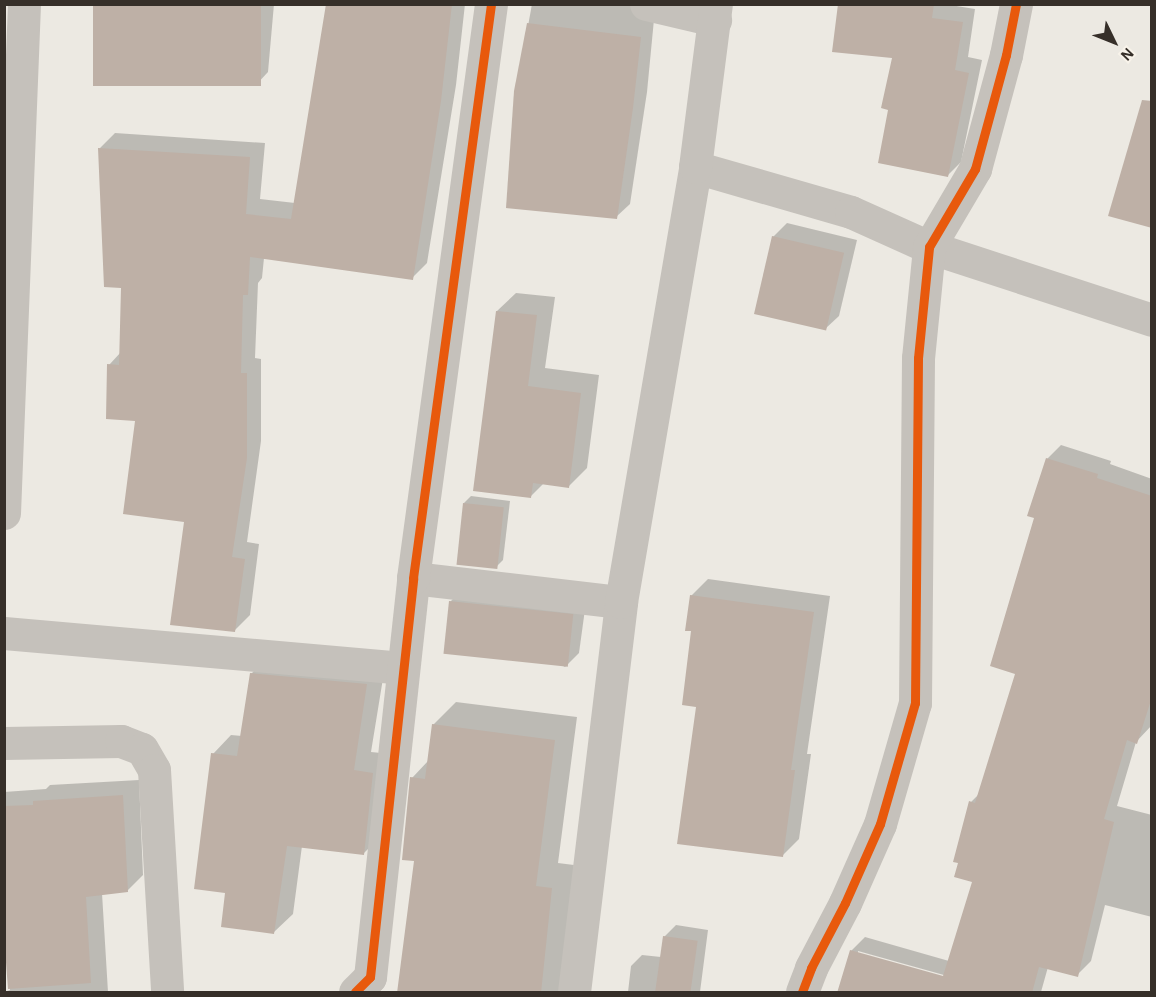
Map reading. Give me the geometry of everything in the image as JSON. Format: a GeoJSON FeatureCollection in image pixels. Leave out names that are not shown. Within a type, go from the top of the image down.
{"type":"FeatureCollection","features":[{"type":"Feature","properties":{"kind":"street"},"geometry":{"type":"LineString","coordinates":[[4,513],[9,212],[24,4]]}},
{"type":"Feature","properties":{"kind":"street"},"geometry":{"type":"LineString","coordinates":[[355,993],[370,977],[413,578],[491,4]]}},
{"type":"Feature","properties":{"kind":"street"},"geometry":{"type":"LineString","coordinates":[[574,993],[621,602],[695,167],[716,12],[646,4]]}},
{"type":"Feature","properties":{"kind":"street"},"geometry":{"type":"LineString","coordinates":[[802,993],[810,968],[845,903],[880,824],[915,703],[918,358],[928,248],[975,169],[1006,55],[1016,4]]}},
{"type":"Feature","properties":{"kind":"street"},"geometry":{"type":"LineString","coordinates":[[695,167],[851,212],[928,248],[1152,320]]}},
{"type":"Feature","properties":{"kind":"street"},"geometry":{"type":"LineString","coordinates":[[413,578],[621,602]]}},
{"type":"Feature","properties":{"kind":"street"},"geometry":{"type":"LineString","coordinates":[[4,633],[402,668]]}},
{"type":"Feature","properties":{"kind":"street"},"geometry":{"type":"LineString","coordinates":[[4,743],[121,741],[142,749],[154,770],[167,993]]}},
{"type":"Feature","properties":{"kind":"building"},"geometry":{"type":"Polygon","coordinates":[[[93,4],[261,4],[261,86],[93,86],[93,4]]]}},
{"type":"Feature","properties":{"kind":"building"},"geometry":{"type":"Polygon","coordinates":[[[326,4],[452,4],[441,101],[413,280],[250,257],[248,295],[243,295],[241,373],[247,373],[247,458],[232,557],[245,559],[235,632],[170,625],[184,522],[123,514],[135,421],[106,419],[107,364],[119,365],[121,288],[104,287],[98,148],[250,157],[246,214],[291,219],[326,4]]]}},
{"type":"Feature","properties":{"kind":"building"},"geometry":{"type":"Polygon","coordinates":[[[838,4],[934,4],[932,18],[963,22],[955,70],[969,73],[948,177],[878,163],[888,110],[881,108],[892,58],[832,52],[838,4]]]}},
{"type":"Feature","properties":{"kind":"building"},"geometry":{"type":"Polygon","coordinates":[[[527,23],[641,37],[617,219],[506,208],[514,91],[527,23]]]}},
{"type":"Feature","properties":{"kind":"building"},"geometry":{"type":"Polygon","coordinates":[[[1142,100],[1152,101],[1152,228],[1108,216],[1142,100]]]}},
{"type":"Feature","properties":{"kind":"building"},"geometry":{"type":"Polygon","coordinates":[[[772,236],[844,253],[826,331],[754,314],[772,236]]]}},
{"type":"Feature","properties":{"kind":"building"},"geometry":{"type":"Polygon","coordinates":[[[496,311],[537,315],[528,386],[581,393],[569,488],[533,483],[531,498],[473,491],[496,311]]]}},
{"type":"Feature","properties":{"kind":"building"},"geometry":{"type":"Polygon","coordinates":[[[1046,458],[1098,474],[1097,478],[1152,496],[1152,697],[1137,744],[1127,740],[1104,819],[1114,822],[1078,977],[1039,967],[1032,993],[837,993],[850,950],[943,976],[972,882],[954,877],[958,863],[953,862],[969,801],[975,803],[1015,674],[990,666],[1034,518],[1027,516],[1046,458]]]}},
{"type":"Feature","properties":{"kind":"building"},"geometry":{"type":"Polygon","coordinates":[[[463,503],[504,507],[497,569],[457,565],[463,503]]]}},
{"type":"Feature","properties":{"kind":"building"},"geometry":{"type":"Polygon","coordinates":[[[690,595],[814,612],[791,770],[795,770],[783,857],[677,844],[696,707],[682,705],[691,631],[685,631],[690,595]]]}},
{"type":"Feature","properties":{"kind":"building"},"geometry":{"type":"Polygon","coordinates":[[[449,601],[573,614],[568,667],[443,654],[449,601]]]}},
{"type":"Feature","properties":{"kind":"building"},"geometry":{"type":"Polygon","coordinates":[[[250,673],[367,684],[354,770],[373,773],[364,855],[287,846],[274,934],[221,927],[225,893],[194,889],[211,753],[237,756],[250,673]]]}},
{"type":"Feature","properties":{"kind":"building"},"geometry":{"type":"Polygon","coordinates":[[[432,724],[555,740],[536,886],[552,888],[541,993],[397,993],[414,861],[402,860],[410,777],[425,779],[432,724]]]}},
{"type":"Feature","properties":{"kind":"building"},"geometry":{"type":"Polygon","coordinates":[[[123,795],[128,892],[86,897],[91,983],[8,989],[4,936],[4,806],[33,805],[33,801],[123,795]]]}},
{"type":"Feature","properties":{"kind":"building"},"geometry":{"type":"Polygon","coordinates":[[[663,936],[698,941],[690,992],[655,992],[663,936]]]}},
{"type":"Feature","properties":{"kind":"cycle path"},"geometry":{"type":"LineString","coordinates":[[355,992],[370,977],[413,578],[491,4]]}},
{"type":"Feature","properties":{"kind":"cycle path"},"geometry":{"type":"LineString","coordinates":[[802,992],[811,968],[845,903],[880,824],[915,703],[918,358],[929,247],[975,169],[1006,55],[1016,4]]}}]}
